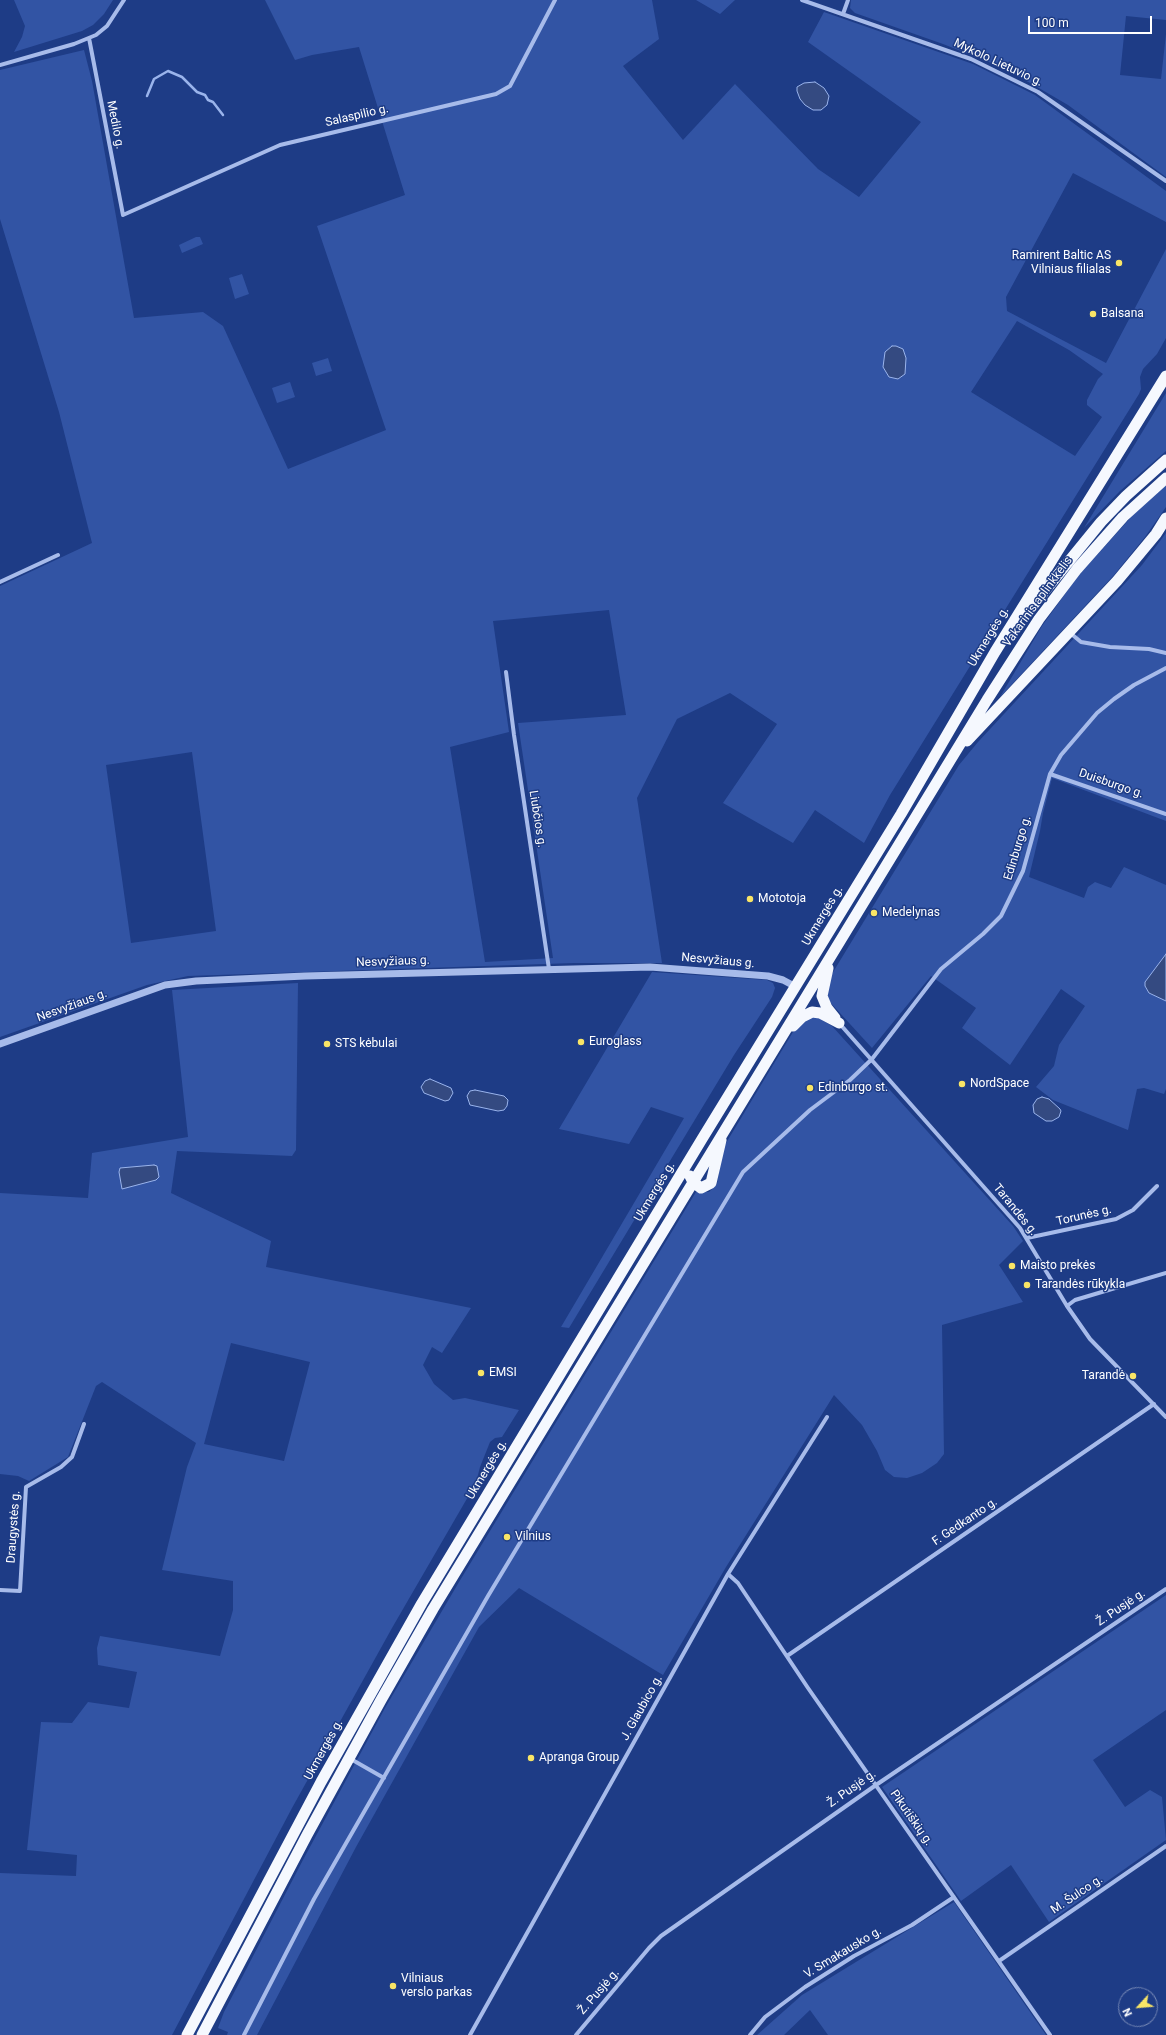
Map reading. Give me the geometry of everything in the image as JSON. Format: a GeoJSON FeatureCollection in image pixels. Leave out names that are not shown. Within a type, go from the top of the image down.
{"type":"FeatureCollection","features":[{"type":"Feature","properties":{"kind":"highway","name":"Ukmergės g."},"geometry":{"type":"LineString","coordinates":[[187,2035],[321,1782],[422,1603],[702,1139],[796,987],[995,652],[1166,376]]}},
{"type":"Feature","properties":{"kind":"highway","name":"Vakarinis aplinkkelis"},"geometry":{"type":"LineString","coordinates":[[995,652],[1080,546],[1126,496],[1166,460]]}},
{"type":"Feature","properties":{"kind":"highway","name":"Vakarinis aplinkkelis"},"geometry":{"type":"LineString","coordinates":[[951,759],[1019,649],[1052,601],[1094,548],[1123,517],[1166,478]]}},
{"type":"Feature","properties":{"kind":"highway"},"geometry":{"type":"LineString","coordinates":[[202,2035],[349,1758],[494,1508],[951,759],[1138,557],[1166,518]]}},
{"type":"Feature","properties":{"kind":"highway"},"geometry":{"type":"LineString","coordinates":[[832,954],[822,989],[822,996],[827,1008],[839,1023]]}},
{"type":"Feature","properties":{"kind":"highway"},"geometry":{"type":"LineString","coordinates":[[776,1046],[802,1017],[808,1013],[820,1013],[839,1023]]}},
{"type":"Feature","properties":{"kind":"highway"},"geometry":{"type":"LineString","coordinates":[[702,1139],[691,1170],[690,1179],[700,1188],[711,1183],[715,1172],[723,1132]]}},
{"type":"Feature","properties":{"kind":"street"},"geometry":{"type":"LineString","coordinates":[[0,65],[25,59],[89,38],[107,26],[124,0]]}},
{"type":"Feature","properties":{"kind":"street","name":"Salaspilio g."},"geometry":{"type":"LineString","coordinates":[[123,215],[280,145],[496,94],[510,86],[555,0]]}},
{"type":"Feature","properties":{"kind":"street","name":"Mykolo Lietuvio g."},"geometry":{"type":"LineString","coordinates":[[802,0],[971,59],[1038,92],[1166,181]]}},
{"type":"Feature","properties":{"kind":"street"},"geometry":{"type":"LineString","coordinates":[[843,14],[848,0]]}},
{"type":"Feature","properties":{"kind":"street","name":"Medilo g."},"geometry":{"type":"LineString","coordinates":[[89,38],[123,215]]}},
{"type":"Feature","properties":{"kind":"street"},"geometry":{"type":"LineString","coordinates":[[0,582],[58,555]]}},
{"type":"Feature","properties":{"kind":"street"},"geometry":{"type":"LineString","coordinates":[[1069,632],[1081,642],[1110,647],[1149,649],[1166,653]]}},
{"type":"Feature","properties":{"kind":"street","name":"Edinburgo g."},"geometry":{"type":"LineString","coordinates":[[244,2035],[314,1899],[488,1596],[743,1172],[810,1110],[850,1080],[872,1059],[941,969],[984,934],[1001,916],[1023,871],[1050,774],[1074,739],[1097,713],[1134,685],[1166,668]]}},
{"type":"Feature","properties":{"kind":"street","name":"Liubčios g."},"geometry":{"type":"LineString","coordinates":[[506,672],[515,743],[549,969]]}},
{"type":"Feature","properties":{"kind":"street","name":"Duisburgo g."},"geometry":{"type":"LineString","coordinates":[[1050,774],[1166,814]]}},
{"type":"Feature","properties":{"kind":"street","name":"Nesvyžiaus g."},"geometry":{"type":"LineString","coordinates":[[0,1044],[165,985],[196,981],[305,976],[650,967],[768,976],[783,980],[796,987]]}},
{"type":"Feature","properties":{"kind":"street","name":"Tarandės g."},"geometry":{"type":"LineString","coordinates":[[839,1023],[1027,1238],[1066,1306],[1102,1352],[1166,1417]]}},
{"type":"Feature","properties":{"kind":"street","name":"Torunės g."},"geometry":{"type":"LineString","coordinates":[[1027,1238],[1116,1219],[1133,1210],[1157,1186]]}},
{"type":"Feature","properties":{"kind":"street"},"geometry":{"type":"LineString","coordinates":[[1066,1306],[1075,1300],[1166,1273]]}},
{"type":"Feature","properties":{"kind":"street","name":"F. Gedkanto g."},"geometry":{"type":"LineString","coordinates":[[787,1656],[1154,1404]]}},
{"type":"Feature","properties":{"kind":"street","name":"J. Glaubico g."},"geometry":{"type":"LineString","coordinates":[[470,2035],[728,1574],[827,1417]]}},
{"type":"Feature","properties":{"kind":"street","name":"Draugystės g."},"geometry":{"type":"LineString","coordinates":[[0,1590],[20,1591],[26,1487],[61,1467],[72,1457],[84,1424]]}},
{"type":"Feature","properties":{"kind":"street","name":"Pikutiškių g."},"geometry":{"type":"LineString","coordinates":[[728,1574],[738,1583],[1050,2035]]}},
{"type":"Feature","properties":{"kind":"street","name":"Ž. Pusjė g."},"geometry":{"type":"LineString","coordinates":[[576,2035],[648,1948],[661,1936],[876,1785],[1166,1589]]}},
{"type":"Feature","properties":{"kind":"street"},"geometry":{"type":"LineString","coordinates":[[349,1758],[384,1778]]}},
{"type":"Feature","properties":{"kind":"street","name":"M. Šulco g."},"geometry":{"type":"LineString","coordinates":[[999,1961],[1166,1846]]}},
{"type":"Feature","properties":{"kind":"street","name":"V. Smakausko g."},"geometry":{"type":"LineString","coordinates":[[750,2035],[765,2017],[805,1987],[854,1956],[912,1925],[954,1897]]}},
{"type":"Feature","properties":{"kind":"shaded area"},"geometry":{"type":"Polygon","coordinates":[[[14,0],[113,0],[104,14],[93,25],[82,31],[14,52],[22,37],[25,26],[14,0]]]}},
{"type":"Feature","properties":{"kind":"shaded area"},"geometry":{"type":"Polygon","coordinates":[[[265,0],[652,0],[659,39],[623,66],[683,140],[735,84],[818,169],[859,197],[921,122],[808,42],[824,12],[973,64],[1035,95],[1166,191],[1166,222],[1073,173],[1006,297],[1007,311],[1106,363],[1166,249],[1166,338],[1157,354],[1143,369],[1140,377],[1141,389],[1139,394],[890,795],[864,843],[815,810],[793,843],[723,803],[777,724],[730,693],[677,719],[637,798],[662,963],[574,963],[188,976],[147,985],[0,1037],[0,586],[92,543],[59,412],[0,219],[0,70],[84,50],[92,81],[134,318],[203,312],[223,326],[288,469],[386,430],[317,226],[405,195],[359,47],[312,55],[295,60],[265,0]],[[1017,321],[971,392],[1075,456],[1102,417],[1087,405],[1087,400],[1098,379],[1103,374],[1069,350],[1017,321]],[[609,610],[493,621],[509,732],[450,747],[485,962],[553,958],[518,723],[626,715],[609,610]],[[192,752],[106,765],[131,943],[216,931],[192,752]]]}},
{"type":"Feature","properties":{"kind":"shaded area"},"geometry":{"type":"Polygon","coordinates":[[[696,0],[735,0],[720,14],[696,0]]]}},
{"type":"Feature","properties":{"kind":"shaded area"},"geometry":{"type":"Polygon","coordinates":[[[851,0],[1166,0],[1166,20],[1126,16],[1120,75],[1161,79],[1166,34],[1166,177],[1068,105],[1032,84],[999,66],[943,44],[855,13],[850,8],[851,0]]]}},
{"type":"Feature","properties":{"kind":"shaded area"},"geometry":{"type":"Polygon","coordinates":[[[815,82],[824,88],[829,96],[827,105],[821,110],[813,110],[805,105],[800,99],[797,91],[797,87],[804,83],[815,82]]]}},
{"type":"Feature","properties":{"kind":"shaded area"},"geometry":{"type":"Polygon","coordinates":[[[196,237],[200,237],[203,244],[182,253],[179,245],[196,237]]]}},
{"type":"Feature","properties":{"kind":"shaded area"},"geometry":{"type":"Polygon","coordinates":[[[242,274],[249,294],[235,299],[229,278],[242,274]]]}},
{"type":"Feature","properties":{"kind":"shaded area"},"geometry":{"type":"Polygon","coordinates":[[[892,346],[903,349],[906,358],[905,374],[898,379],[889,377],[883,367],[885,352],[892,346]]]}},
{"type":"Feature","properties":{"kind":"shaded area"},"geometry":{"type":"Polygon","coordinates":[[[328,358],[332,371],[316,376],[312,363],[328,358]]]}},
{"type":"Feature","properties":{"kind":"shaded area"},"geometry":{"type":"Polygon","coordinates":[[[290,382],[295,397],[277,403],[272,388],[290,382]]]}},
{"type":"Feature","properties":{"kind":"shaded area"},"geometry":{"type":"Polygon","coordinates":[[[1166,393],[1166,451],[1120,491],[1084,528],[1166,393]]]}},
{"type":"Feature","properties":{"kind":"shaded area"},"geometry":{"type":"Polygon","coordinates":[[[1166,485],[1166,507],[1145,537],[1114,575],[1000,697],[1042,626],[1078,576],[1133,515],[1166,485]]]}},
{"type":"Feature","properties":{"kind":"shaded area"},"geometry":{"type":"Polygon","coordinates":[[[1166,533],[1166,821],[1052,778],[1029,877],[1084,898],[1088,887],[1095,882],[1111,888],[1124,867],[1166,885],[1166,954],[1145,982],[1145,987],[1149,993],[1166,1001],[1166,1089],[1164,1094],[1144,1088],[1137,1089],[1128,1130],[1053,1100],[1036,1087],[1054,1066],[1059,1045],[1085,1006],[1061,989],[1010,1065],[962,1028],[976,1008],[931,976],[872,1048],[828,1000],[827,982],[959,765],[978,742],[1142,565],[1166,533]]]}},
{"type":"Feature","properties":{"kind":"shaded area"},"geometry":{"type":"Polygon","coordinates":[[[1166,954],[1166,1001],[1149,993],[1145,986],[1145,982],[1166,954]]]}},
{"type":"Feature","properties":{"kind":"shaded area"},"geometry":{"type":"Polygon","coordinates":[[[652,972],[767,980],[773,983],[775,988],[772,997],[734,1055],[569,1328],[561,1327],[684,1118],[651,1107],[629,1144],[559,1129],[652,972]]]}},
{"type":"Feature","properties":{"kind":"shaded area"},"geometry":{"type":"Polygon","coordinates":[[[298,983],[296,1150],[292,1156],[177,1151],[171,1193],[271,1241],[266,1267],[471,1308],[442,1353],[432,1347],[423,1365],[434,1384],[453,1400],[465,1398],[519,1410],[502,1437],[495,1438],[490,1442],[480,1467],[476,1483],[392,1628],[292,1808],[172,2035],[0,2035],[0,1873],[76,1876],[77,1855],[27,1850],[41,1722],[72,1723],[88,1702],[129,1708],[137,1672],[98,1665],[97,1648],[100,1636],[220,1656],[233,1610],[233,1581],[162,1570],[187,1467],[196,1443],[102,1382],[96,1386],[68,1457],[29,1481],[18,1476],[0,1474],[0,1193],[88,1198],[92,1153],[188,1137],[172,990],[298,983]],[[231,1343],[204,1444],[284,1461],[310,1362],[231,1343]]]}},
{"type":"Feature","properties":{"kind":"shaded area"},"geometry":{"type":"Polygon","coordinates":[[[817,1017],[832,1026],[1013,1226],[1023,1241],[999,1265],[1023,1302],[942,1325],[944,1454],[937,1463],[922,1473],[907,1478],[894,1477],[885,1470],[877,1451],[862,1425],[834,1395],[726,1567],[663,1675],[519,1588],[479,1627],[356,1847],[257,2035],[227,2035],[228,2032],[218,2028],[224,2012],[304,1858],[385,1708],[459,1582],[696,1192],[709,1192],[717,1184],[723,1148],[799,1022],[805,1018],[817,1017]]]}},
{"type":"Feature","properties":{"kind":"shaded area"},"geometry":{"type":"Polygon","coordinates":[[[430,1079],[451,1088],[453,1093],[449,1100],[445,1101],[424,1093],[421,1087],[425,1081],[430,1079]]]}},
{"type":"Feature","properties":{"kind":"shaded area"},"geometry":{"type":"Polygon","coordinates":[[[475,1090],[504,1096],[508,1100],[507,1106],[504,1110],[498,1111],[470,1105],[467,1096],[470,1091],[475,1090]]]}},
{"type":"Feature","properties":{"kind":"shaded area"},"geometry":{"type":"Polygon","coordinates":[[[1042,1097],[1049,1099],[1060,1109],[1061,1111],[1059,1117],[1052,1121],[1046,1121],[1034,1113],[1033,1105],[1037,1099],[1042,1097]]]}},
{"type":"Feature","properties":{"kind":"shaded area"},"geometry":{"type":"Polygon","coordinates":[[[157,1166],[159,1177],[156,1180],[122,1189],[119,1172],[120,1168],[157,1166]]]}},
{"type":"Feature","properties":{"kind":"shaded area"},"geometry":{"type":"Polygon","coordinates":[[[1166,1595],[1166,1710],[1093,1760],[1125,1807],[1150,1790],[1162,1797],[1166,1840],[1049,1922],[1011,1865],[961,1901],[882,1787],[1166,1595]]]}},
{"type":"Feature","properties":{"kind":"shaded area"},"geometry":{"type":"Polygon","coordinates":[[[954,1902],[1046,2035],[828,2035],[810,2010],[784,2035],[757,2035],[802,1995],[954,1902]]]}},
{"type":"Feature","properties":{"kind":"waterway"},"geometry":{"type":"LineString","coordinates":[[147,96],[154,79],[168,71],[182,77],[197,92],[205,95],[208,100],[213,102],[223,115]]}},
{"type":"Feature","properties":{"kind":"place","name":"Ramirent Baltic AS Vilniaus filialas"},"geometry":{"type":"Point","coordinates":[1119,263]}},
{"type":"Feature","properties":{"kind":"place","name":"Balsana"},"geometry":{"type":"Point","coordinates":[1093,314]}},
{"type":"Feature","properties":{"kind":"place","name":"Mototoja"},"geometry":{"type":"Point","coordinates":[750,899]}},
{"type":"Feature","properties":{"kind":"place","name":"Medelynas"},"geometry":{"type":"Point","coordinates":[874,913]}},
{"type":"Feature","properties":{"kind":"place","name":"Euroglass"},"geometry":{"type":"Point","coordinates":[581,1042]}},
{"type":"Feature","properties":{"kind":"place","name":"STS kėbulai"},"geometry":{"type":"Point","coordinates":[327,1044]}},
{"type":"Feature","properties":{"kind":"place","name":"NordSpace"},"geometry":{"type":"Point","coordinates":[962,1084]}},
{"type":"Feature","properties":{"kind":"place","name":"Edinburgo st."},"geometry":{"type":"Point","coordinates":[810,1088]}},
{"type":"Feature","properties":{"kind":"place","name":"Maisto prekės"},"geometry":{"type":"Point","coordinates":[1012,1266]}},
{"type":"Feature","properties":{"kind":"place","name":"Tarandės rūkykla"},"geometry":{"type":"Point","coordinates":[1027,1285]}},
{"type":"Feature","properties":{"kind":"place","name":"EMSI"},"geometry":{"type":"Point","coordinates":[481,1373]}},
{"type":"Feature","properties":{"kind":"place","name":"Tarandė"},"geometry":{"type":"Point","coordinates":[1133,1376]}},
{"type":"Feature","properties":{"kind":"place","name":"Vilnius"},"geometry":{"type":"Point","coordinates":[507,1537]}},
{"type":"Feature","properties":{"kind":"place","name":"Apranga Group"},"geometry":{"type":"Point","coordinates":[531,1758]}},
{"type":"Feature","properties":{"kind":"place","name":"Vilniaus verslo parkas"},"geometry":{"type":"Point","coordinates":[393,1986]}}]}
